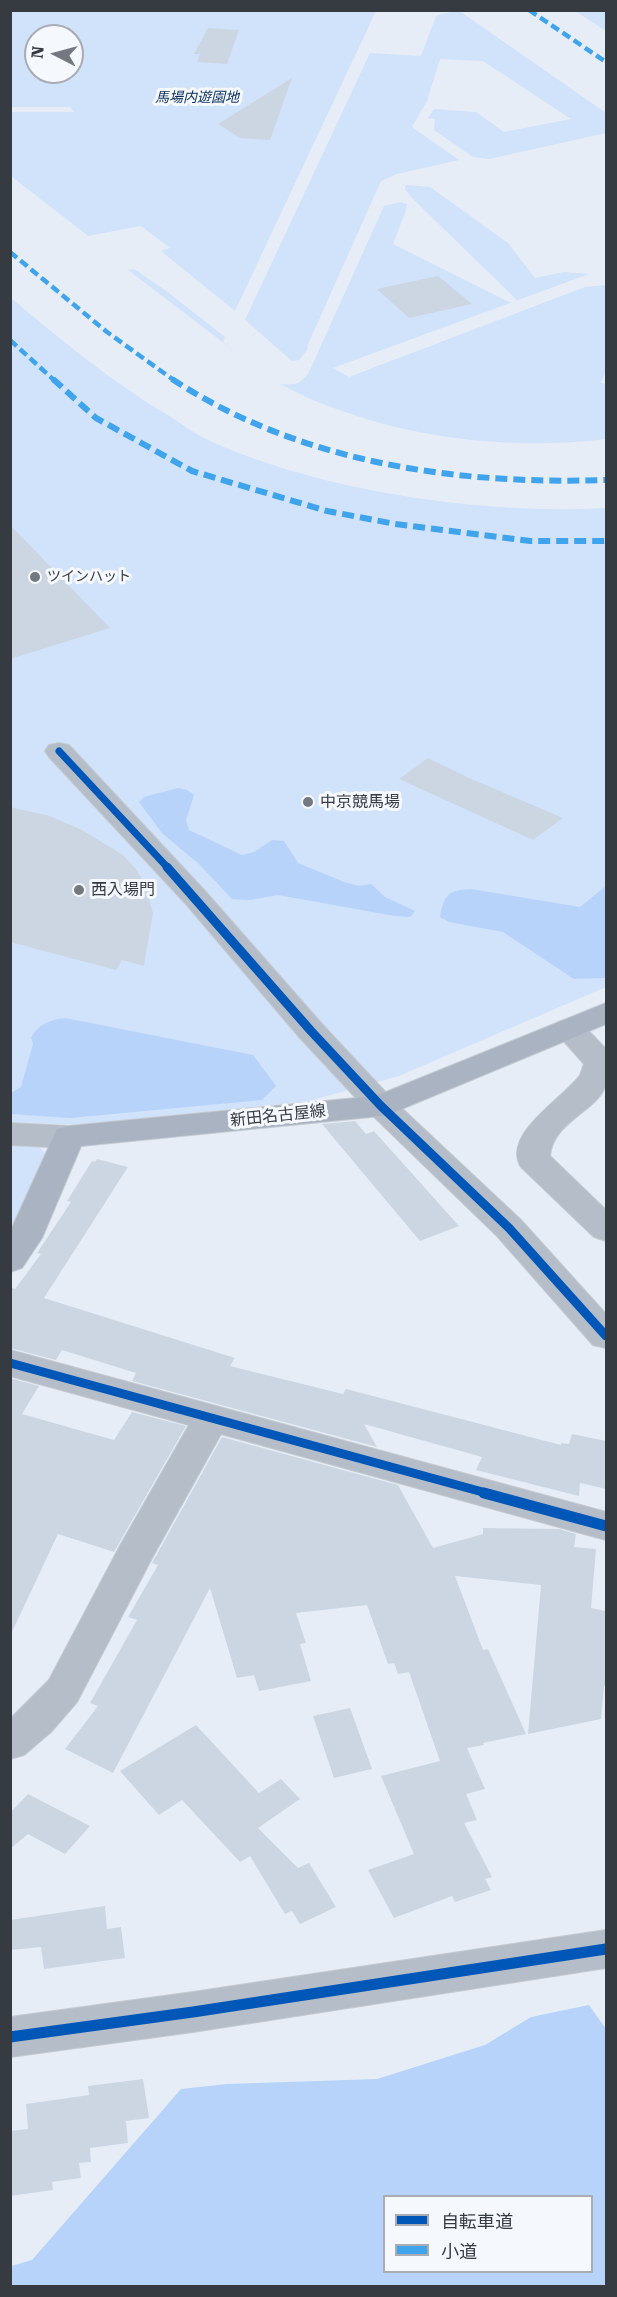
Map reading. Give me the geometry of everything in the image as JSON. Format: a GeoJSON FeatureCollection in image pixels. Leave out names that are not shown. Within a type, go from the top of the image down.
{"type":"FeatureCollection","features":[{"type":"Feature","properties":{"kind":"main road","name":"新田名古屋線"},"geometry":{"type":"LineString","coordinates":[[69,1137],[381,1106],[606,1013]]}},
{"type":"Feature","properties":{"kind":"main road"},"geometry":{"type":"LineString","coordinates":[[10,1260],[25,1238],[69,1137]]}},
{"type":"Feature","properties":{"kind":"street"},"geometry":{"type":"LineString","coordinates":[[59,752],[195,897],[311,1031],[381,1106],[509,1228],[606,1336]]}},
{"type":"Feature","properties":{"kind":"street"},"geometry":{"type":"LineString","coordinates":[[569,1029],[601,1062],[599,1075],[588,1089],[538,1136],[532,1147],[533,1159],[606,1229]]}},
{"type":"Feature","properties":{"kind":"street"},"geometry":{"type":"LineString","coordinates":[[10,1134],[69,1137]]}},
{"type":"Feature","properties":{"kind":"street"},"geometry":{"type":"LineString","coordinates":[[10,1363],[606,1526]]}},
{"type":"Feature","properties":{"kind":"street"},"geometry":{"type":"LineString","coordinates":[[10,1743],[37,1720],[63,1691],[135,1554],[212,1418]]}},
{"type":"Feature","properties":{"kind":"street"},"geometry":{"type":"LineString","coordinates":[[10,2037],[194,2012],[606,1949]]}},
{"type":"Feature","properties":{"kind":"green space"},"geometry":{"type":"Polygon","coordinates":[[[458,10],[606,113],[606,133],[489,159],[473,157],[434,130],[435,119],[428,118],[434,109],[476,112],[504,132],[571,119],[483,61],[440,59],[427,101],[412,127],[459,160],[397,174],[381,181],[307,350],[299,360],[292,361],[245,320],[370,53],[421,56],[436,16],[458,10]]]}},
{"type":"Feature","properties":{"kind":"green space","name":"馬場内遊園地"},"geometry":{"type":"Polygon","coordinates":[[[11,11],[376,11],[235,311],[161,251],[170,248],[141,226],[88,236],[11,176],[10,112],[74,112],[70,107],[11,107],[11,11]]]}},
{"type":"Feature","properties":{"kind":"green space"},"geometry":{"type":"Polygon","coordinates":[[[575,11],[606,11],[606,31],[575,11]]]}},
{"type":"Feature","properties":{"kind":"green space"},"geometry":{"type":"Polygon","coordinates":[[[406,185],[430,187],[508,243],[535,278],[564,272],[589,274],[514,302],[517,300],[410,196],[405,189],[406,185]]]}},
{"type":"Feature","properties":{"kind":"green space"},"geometry":{"type":"Polygon","coordinates":[[[401,202],[407,204],[393,244],[511,303],[333,368],[349,377],[585,287],[606,285],[606,370],[601,383],[606,384],[606,439],[538,443],[468,440],[434,435],[366,419],[320,403],[279,384],[296,384],[309,372],[384,206],[401,202]]]}},
{"type":"Feature","properties":{"kind":"green space"},"geometry":{"type":"Polygon","coordinates":[[[134,269],[225,337],[223,342],[250,363],[128,270],[134,269]]]}},
{"type":"Feature","properties":{"kind":"green space","name":"中京競馬場"},"geometry":{"type":"Polygon","coordinates":[[[10,297],[68,345],[129,390],[202,437],[250,457],[298,473],[402,496],[508,507],[606,508],[606,987],[399,1076],[309,1101],[78,1125],[11,1122],[10,386],[13,385],[10,385],[10,297]]]}},
{"type":"Feature","properties":{"kind":"green space"},"geometry":{"type":"Polygon","coordinates":[[[11,1144],[38,1146],[49,1157],[11,1241],[11,1144]]]}},
{"type":"Feature","properties":{"kind":"shaded area"},"geometry":{"type":"Polygon","coordinates":[[[178,788],[194,795],[186,820],[189,830],[242,855],[254,852],[272,840],[284,841],[298,863],[344,882],[359,886],[371,884],[385,897],[415,911],[410,917],[395,916],[278,895],[250,900],[232,899],[199,864],[162,833],[139,802],[144,797],[178,788]]]}},
{"type":"Feature","properties":{"kind":"shaded area"},"geometry":{"type":"Polygon","coordinates":[[[606,886],[606,977],[604,978],[574,979],[503,932],[449,922],[440,917],[443,903],[448,895],[457,891],[471,889],[580,907],[606,886]]]}},
{"type":"Feature","properties":{"kind":"shaded area"},"geometry":{"type":"Polygon","coordinates":[[[65,1018],[253,1055],[276,1086],[262,1100],[70,1118],[11,1114],[11,1093],[21,1087],[33,1044],[31,1038],[37,1029],[45,1024],[65,1018]]]}},
{"type":"Feature","properties":{"kind":"shaded area"},"geometry":{"type":"Polygon","coordinates":[[[589,2005],[606,2029],[606,2286],[11,2286],[11,2266],[32,2260],[181,2089],[227,2084],[377,2079],[485,2045],[531,2017],[589,2005]]]}},
{"type":"Feature","properties":{"kind":"building"},"geometry":{"type":"Polygon","coordinates":[[[208,28],[239,30],[227,64],[197,62],[200,54],[194,54],[208,28]]]}},
{"type":"Feature","properties":{"kind":"building"},"geometry":{"type":"Polygon","coordinates":[[[292,78],[270,140],[240,138],[218,124],[292,78]]]}},
{"type":"Feature","properties":{"kind":"building"},"geometry":{"type":"Polygon","coordinates":[[[438,276],[472,304],[409,318],[377,289],[438,276]]]}},
{"type":"Feature","properties":{"kind":"building","name":"ツインハット"},"geometry":{"type":"Polygon","coordinates":[[[10,525],[110,628],[10,659],[10,525]]]}},
{"type":"Feature","properties":{"kind":"building"},"geometry":{"type":"Polygon","coordinates":[[[428,758],[563,818],[533,840],[399,779],[428,758]]]}},
{"type":"Feature","properties":{"kind":"building","name":"西入場門"},"geometry":{"type":"Polygon","coordinates":[[[10,807],[50,816],[82,830],[123,855],[135,868],[144,882],[153,913],[144,966],[122,960],[116,970],[10,942],[10,807]]]}},
{"type":"Feature","properties":{"kind":"building"},"geometry":{"type":"Polygon","coordinates":[[[355,1121],[366,1134],[374,1131],[459,1226],[420,1241],[322,1124],[355,1121]]]}},
{"type":"Feature","properties":{"kind":"building"},"geometry":{"type":"Polygon","coordinates":[[[97,1159],[128,1167],[44,1298],[235,1358],[230,1366],[343,1394],[346,1389],[561,1445],[561,1443],[569,1444],[572,1434],[606,1441],[606,1489],[580,1483],[579,1496],[476,1470],[482,1457],[364,1424],[377,1447],[132,1381],[136,1373],[62,1350],[56,1360],[10,1348],[10,1287],[15,1289],[41,1254],[37,1253],[71,1202],[67,1201],[92,1161],[95,1162],[97,1159]]]}},
{"type":"Feature","properties":{"kind":"building"},"geometry":{"type":"Polygon","coordinates":[[[10,1378],[39,1386],[22,1414],[114,1440],[132,1412],[186,1426],[114,1552],[58,1534],[10,1636],[10,1378]]]}},
{"type":"Feature","properties":{"kind":"building"},"geometry":{"type":"Polygon","coordinates":[[[222,1437],[398,1485],[433,1548],[483,1534],[483,1528],[559,1529],[576,1534],[574,1547],[596,1549],[591,1608],[606,1611],[606,1686],[604,1686],[601,1719],[528,1734],[541,1585],[455,1576],[483,1650],[488,1649],[526,1734],[467,1748],[485,1789],[466,1794],[477,1820],[464,1823],[492,1877],[485,1879],[491,1890],[455,1902],[452,1896],[394,1918],[368,1870],[414,1854],[381,1776],[440,1761],[409,1672],[398,1674],[394,1663],[388,1664],[367,1605],[296,1613],[306,1643],[300,1644],[311,1681],[259,1691],[254,1675],[237,1678],[210,1588],[113,1773],[65,1749],[98,1706],[90,1703],[137,1620],[128,1617],[158,1565],[152,1563],[222,1437]]]}},
{"type":"Feature","properties":{"kind":"building"},"geometry":{"type":"Polygon","coordinates":[[[350,1708],[372,1769],[334,1778],[313,1716],[350,1708]]]}},
{"type":"Feature","properties":{"kind":"building"},"geometry":{"type":"Polygon","coordinates":[[[196,1725],[259,1793],[281,1779],[300,1799],[258,1828],[298,1868],[309,1863],[336,1907],[300,1924],[292,1911],[285,1914],[250,1856],[240,1862],[182,1800],[159,1815],[120,1771],[196,1725]]]}},
{"type":"Feature","properties":{"kind":"building"},"geometry":{"type":"Polygon","coordinates":[[[28,1794],[90,1826],[65,1854],[28,1834],[10,1849],[10,1813],[28,1794]]]}},
{"type":"Feature","properties":{"kind":"building"},"geometry":{"type":"Polygon","coordinates":[[[105,1906],[107,1929],[121,1927],[125,1958],[44,1969],[41,1947],[10,1950],[10,1920],[105,1906]]]}},
{"type":"Feature","properties":{"kind":"building"},"geometry":{"type":"Polygon","coordinates":[[[143,2079],[149,2118],[126,2121],[128,2143],[90,2148],[91,2162],[79,2163],[81,2178],[52,2182],[53,2190],[10,2196],[10,2131],[28,2129],[26,2104],[89,2095],[88,2086],[143,2079]]]}},
{"type":"Feature","properties":{"kind":"marked path"},"geometry":{"type":"LineString","coordinates":[[529,10],[606,62]]}},
{"type":"Feature","properties":{"kind":"marked path"},"geometry":{"type":"LineString","coordinates":[[10,252],[107,332],[183,386],[254,424],[301,442],[403,468],[455,476],[557,482],[606,480]]}},
{"type":"Feature","properties":{"kind":"marked path"},"geometry":{"type":"LineString","coordinates":[[10,340],[96,418],[192,471],[327,511],[395,524],[530,541],[606,541]]}},
{"type":"Feature","properties":{"kind":"cycle path"},"geometry":{"type":"LineString","coordinates":[[59,751],[195,897],[311,1031],[381,1106],[509,1228],[606,1336]]}},
{"type":"Feature","properties":{"kind":"cycle path"},"geometry":{"type":"LineString","coordinates":[[10,1363],[606,1526]]}},
{"type":"Feature","properties":{"kind":"cycle path"},"geometry":{"type":"LineString","coordinates":[[10,2037],[193,2012],[606,1949]]}},
{"type":"Feature","properties":{"kind":"place","name":"ツインハット"},"geometry":{"type":"Point","coordinates":[35,577]}},
{"type":"Feature","properties":{"kind":"place","name":"中京競馬場"},"geometry":{"type":"Point","coordinates":[308,802]}},
{"type":"Feature","properties":{"kind":"place","name":"西入場門"},"geometry":{"type":"Point","coordinates":[79,890]}}]}
